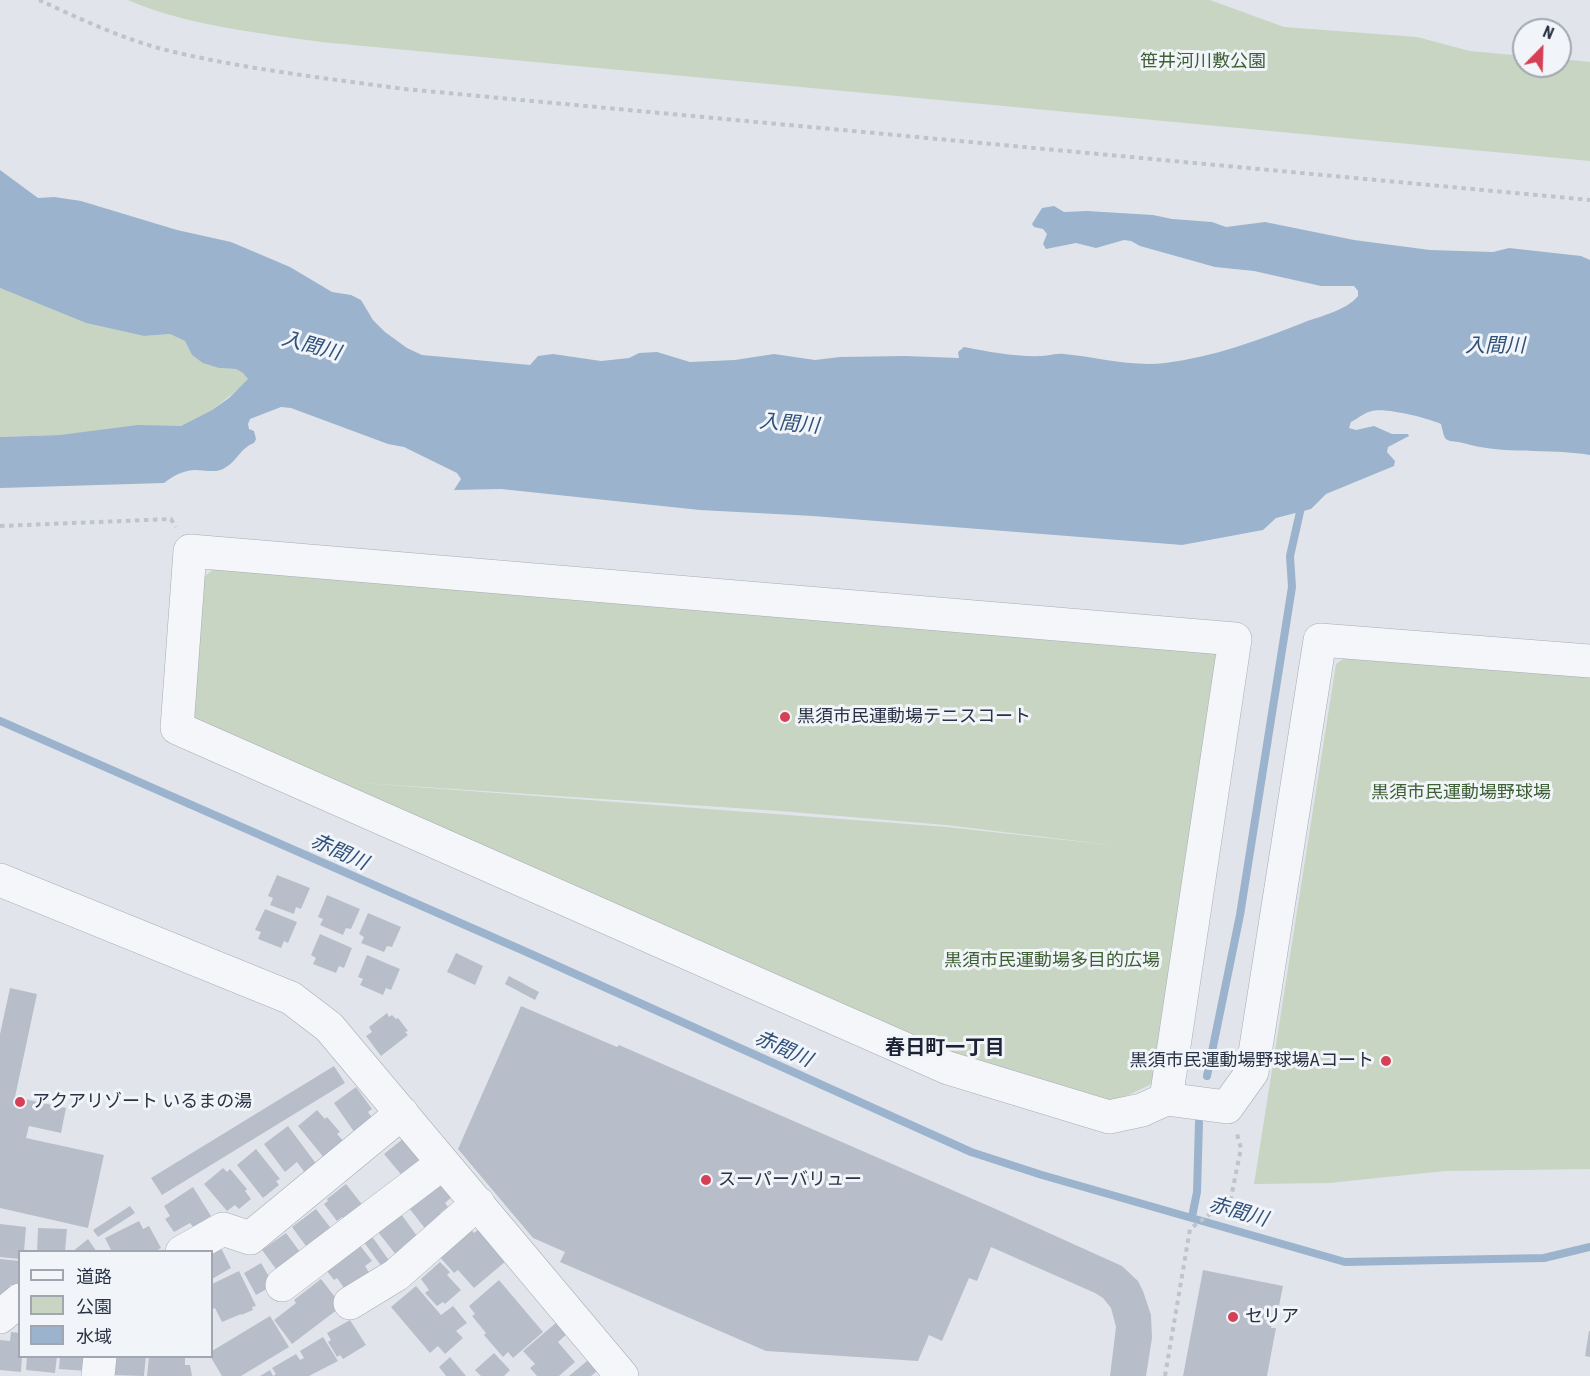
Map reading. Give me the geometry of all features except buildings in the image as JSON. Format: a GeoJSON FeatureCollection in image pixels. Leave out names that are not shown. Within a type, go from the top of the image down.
{"type":"FeatureCollection","features":[{"type":"Feature","properties":{"kind":"street"},"geometry":{"type":"LineString","coordinates":[[1166,1099],[1235,639],[190,551],[177,728],[948,1068],[1109,1117],[1142,1110],[1166,1099],[1227,1107],[1252,1072],[1320,640],[1590,661]]}},
{"type":"Feature","properties":{"kind":"street"},"geometry":{"type":"LineString","coordinates":[[0,880],[291,998],[328,1027],[622,1376]]}},
{"type":"Feature","properties":{"kind":"street"},"geometry":{"type":"LineString","coordinates":[[184,1250],[223,1229],[250,1238],[402,1113]]}},
{"type":"Feature","properties":{"kind":"street"},"geometry":{"type":"LineString","coordinates":[[282,1284],[443,1163]]}},
{"type":"Feature","properties":{"kind":"street"},"geometry":{"type":"LineString","coordinates":[[350,1303],[396,1275],[478,1203]]}},
{"type":"Feature","properties":{"kind":"street"},"geometry":{"type":"LineString","coordinates":[[0,1317],[18,1302]]}},
{"type":"Feature","properties":{"kind":"street"},"geometry":{"type":"LineString","coordinates":[[98,1376],[100,1358]]}},
{"type":"Feature","properties":{"kind":"path"},"geometry":{"type":"LineString","coordinates":[[39,0],[82,20],[164,49],[270,71],[404,89],[1590,200]]}},
{"type":"Feature","properties":{"kind":"path"},"geometry":{"type":"LineString","coordinates":[[0,526],[171,519],[190,551]]}},
{"type":"Feature","properties":{"kind":"path"},"geometry":{"type":"LineString","coordinates":[[1165,1376],[1190,1229],[1230,1198],[1242,1148],[1227,1107]]}},
{"type":"Feature","properties":{"kind":"green space","name":"笹井河川敷公園"},"geometry":{"type":"Polygon","coordinates":[[[128,0],[1210,0],[1284,27],[1417,37],[1470,51],[1512,55],[1512,78],[1572,78],[1572,60],[1590,62],[1590,161],[321,42],[197,22],[150,9],[128,0]]]}},
{"type":"Feature","properties":{"kind":"green space"},"geometry":{"type":"Polygon","coordinates":[[[0,288],[86,323],[144,336],[170,334],[185,341],[192,355],[219,368],[236,369],[243,373],[248,379],[247,382],[212,410],[181,426],[0,437],[0,288]]]}},
{"type":"Feature","properties":{"kind":"green space","name":"黒須市民運動場多目的広場"},"geometry":{"type":"Polygon","coordinates":[[[217,566],[1219,648],[1158,1081],[1109,1104],[945,1054],[187,722],[198,582],[217,566]],[[350,782],[947,827],[1119,846],[946,825],[780,811],[350,782]]]}},
{"type":"Feature","properties":{"kind":"green space","name":"黒須市民運動場野球場"},"geometry":{"type":"Polygon","coordinates":[[[1347,656],[1590,674],[1590,1169],[1445,1171],[1329,1183],[1254,1184],[1336,664],[1347,656]]]}},
{"type":"Feature","properties":{"kind":"water","name":"入間川"},"geometry":{"type":"Polygon","coordinates":[[[0,170],[38,198],[54,197],[81,201],[177,230],[231,242],[290,267],[332,292],[351,295],[361,300],[373,320],[385,332],[407,348],[422,355],[530,365],[538,356],[553,354],[601,361],[629,358],[639,353],[657,352],[690,362],[735,360],[774,354],[815,360],[840,357],[905,356],[959,358],[958,352],[964,347],[1023,356],[1061,354],[1127,363],[1165,363],[1201,357],[1253,341],[1333,312],[1358,296],[1358,291],[1354,286],[1321,286],[1254,271],[1215,267],[1140,246],[1131,241],[1124,240],[1096,248],[1076,243],[1046,249],[1043,244],[1047,234],[1043,229],[1034,227],[1032,224],[1042,208],[1054,206],[1064,212],[1153,215],[1212,222],[1226,227],[1265,222],[1354,240],[1430,250],[1493,252],[1509,248],[1581,256],[1590,260],[1590,455],[1478,447],[1447,440],[1441,424],[1396,412],[1372,411],[1351,422],[1349,428],[1356,430],[1374,426],[1392,434],[1408,434],[1409,436],[1388,447],[1387,452],[1395,461],[1394,466],[1326,494],[1311,509],[1276,518],[1263,530],[1182,545],[813,516],[700,510],[501,489],[454,490],[461,479],[457,473],[404,447],[388,444],[291,408],[281,407],[250,419],[248,424],[249,429],[254,431],[256,439],[254,443],[245,448],[232,463],[220,470],[186,471],[164,483],[0,488],[0,437],[60,435],[138,425],[181,426],[212,410],[229,398],[248,379],[236,369],[219,368],[203,363],[192,355],[185,341],[170,334],[144,336],[86,323],[0,288],[0,170]]]}},
{"type":"Feature","properties":{"kind":"waterway"},"geometry":{"type":"LineString","coordinates":[[1207,1076],[1240,915],[1292,587],[1290,556],[1302,503]]}},
{"type":"Feature","properties":{"kind":"waterway","name":"赤間川"},"geometry":{"type":"LineString","coordinates":[[0,721],[522,950],[971,1152],[1042,1175],[1345,1262],[1544,1258],[1590,1247]]}},
{"type":"Feature","properties":{"kind":"waterway"},"geometry":{"type":"LineString","coordinates":[[1192,1217],[1197,1192],[1199,1122]]}},
{"type":"Feature","properties":{"kind":"place","name":"黒須市民運動場テニスコート"},"geometry":{"type":"Point","coordinates":[785,717]}},
{"type":"Feature","properties":{"kind":"place","name":"黒須市民運動場野球場Aコート"},"geometry":{"type":"Point","coordinates":[1386,1061]}},
{"type":"Feature","properties":{"kind":"place","name":"アクアリゾート いるまの湯"},"geometry":{"type":"Point","coordinates":[20,1102]}},
{"type":"Feature","properties":{"kind":"place","name":"スーパーバリュー"},"geometry":{"type":"Point","coordinates":[706,1180]}},
{"type":"Feature","properties":{"kind":"place","name":"セリア"},"geometry":{"type":"Point","coordinates":[1233,1317]}},
{"type":"Feature","properties":{"kind":"district","name":"春日町一丁目"},"geometry":{"type":"Point","coordinates":[945,1049]}}]}
